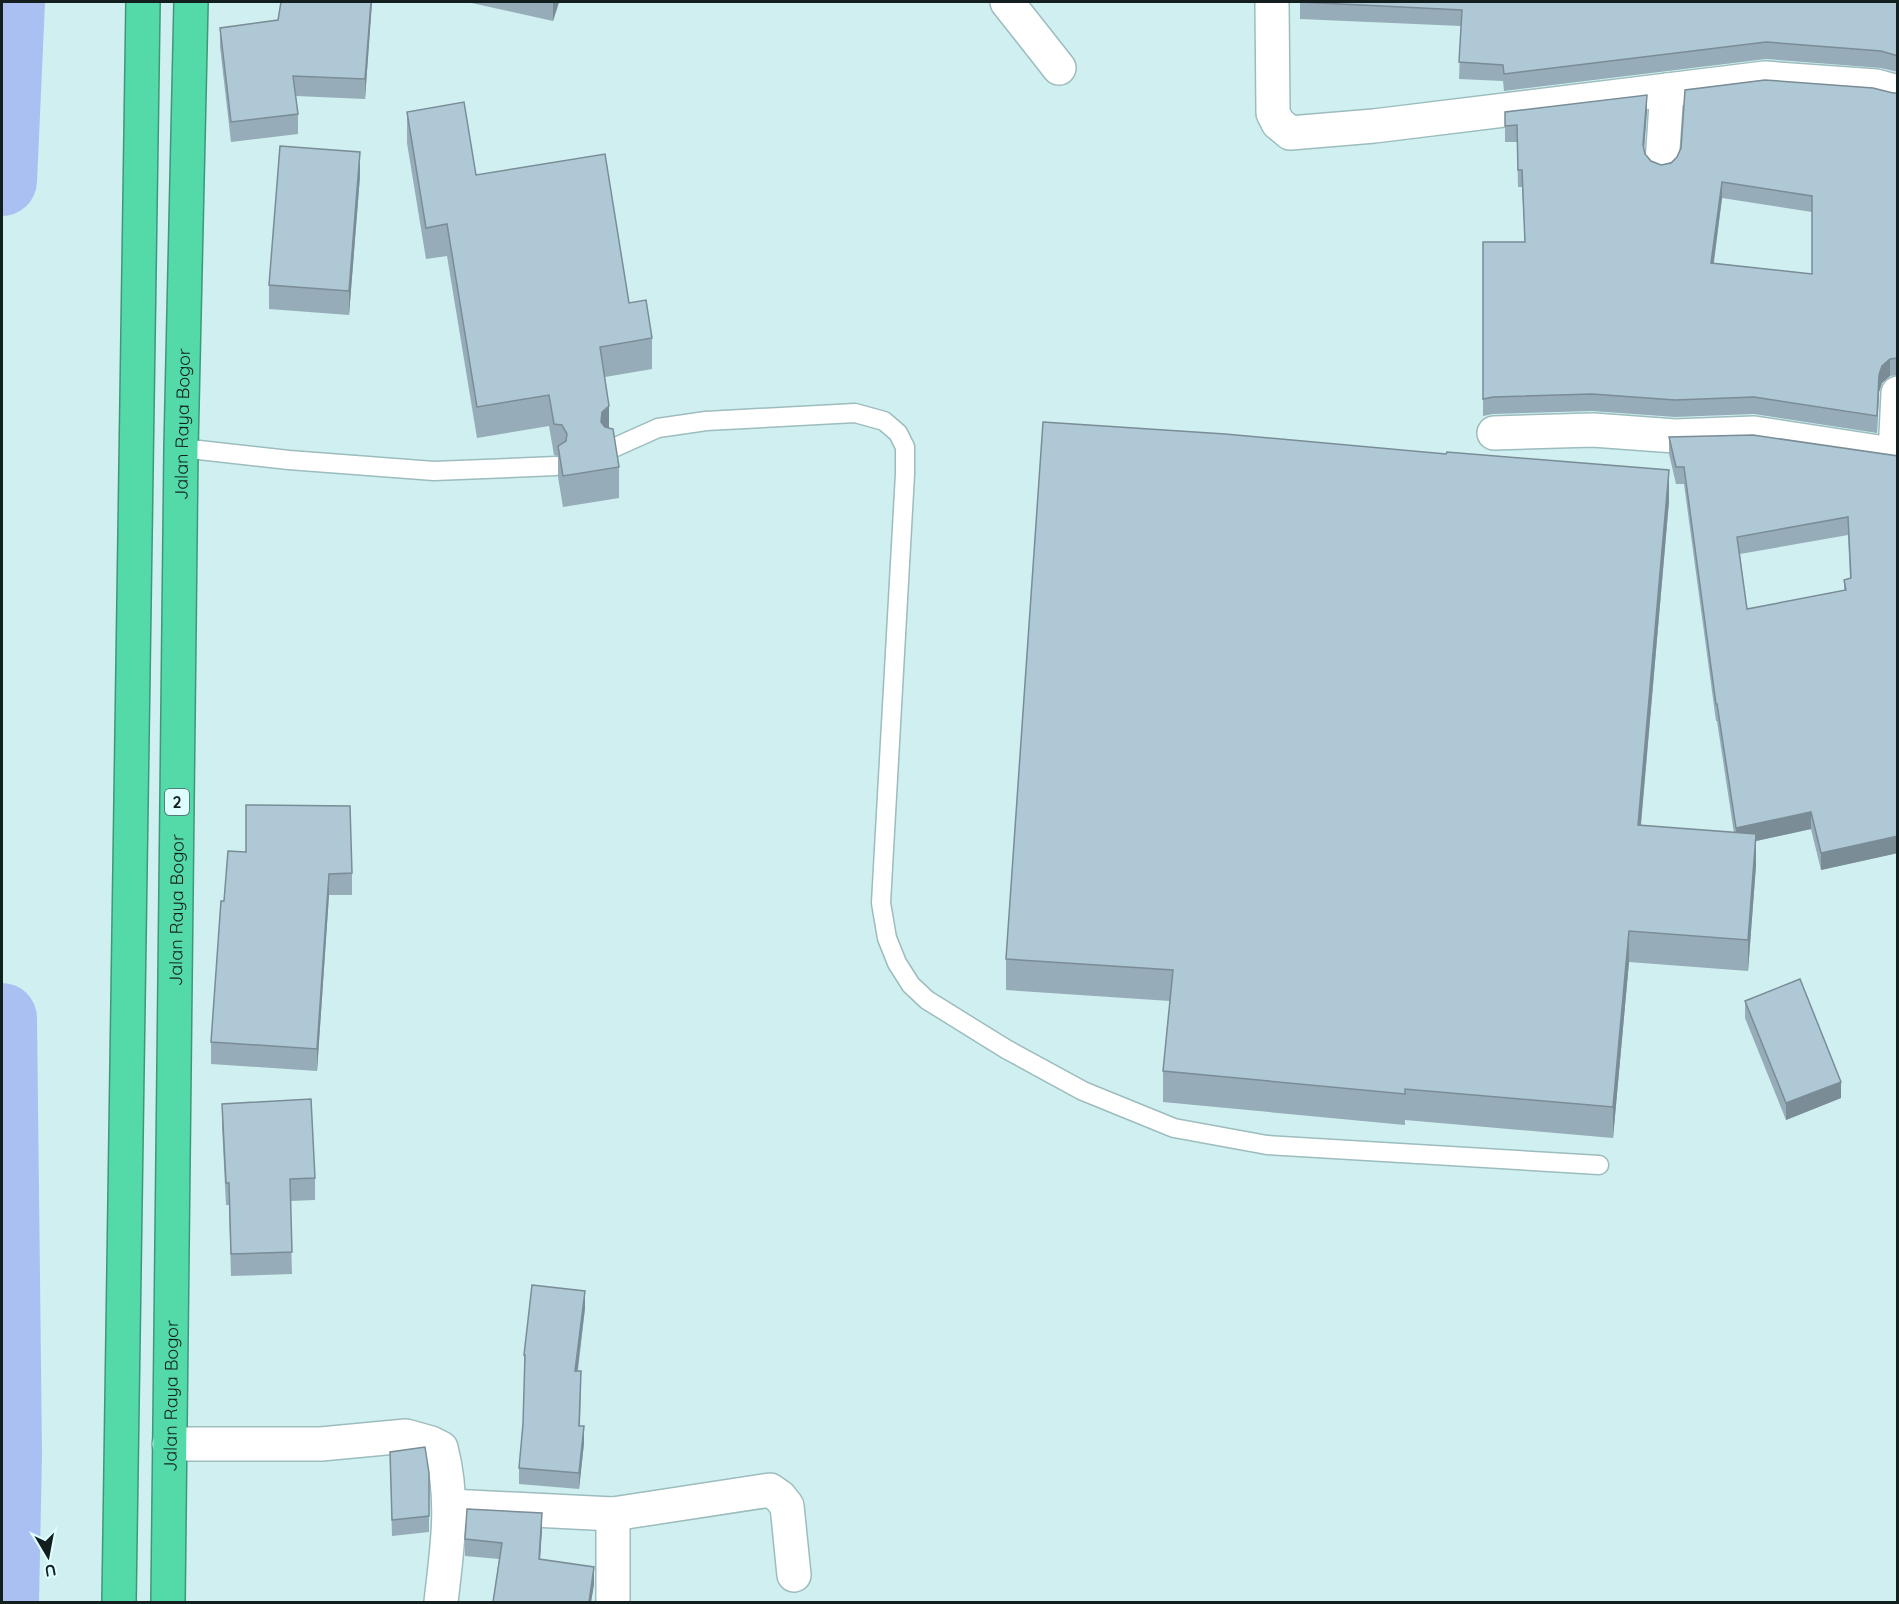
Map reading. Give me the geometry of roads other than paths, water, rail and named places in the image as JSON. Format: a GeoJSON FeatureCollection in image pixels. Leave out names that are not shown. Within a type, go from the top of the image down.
{"type":"FeatureCollection","features":[{"type":"Feature","properties":{"kind":"highway"},"geometry":{"type":"LineString","coordinates":[[119,1602],[143,2]]}},
{"type":"Feature","properties":{"kind":"highway","name":"Jalan Raya Bogor"},"geometry":{"type":"LineString","coordinates":[[168,1602],[181,448],[191,2]]}},
{"type":"Feature","properties":{"kind":"street"},"geometry":{"type":"LineString","coordinates":[[1006,2],[1059,68]]}},
{"type":"Feature","properties":{"kind":"street"},"geometry":{"type":"LineString","coordinates":[[1272,2],[1274,113],[1278,123],[1290,132],[1374,126],[1764,78],[1876,86],[1898,92]]}},
{"type":"Feature","properties":{"kind":"street"},"geometry":{"type":"LineString","coordinates":[[1662,164],[1667,90]]}},
{"type":"Feature","properties":{"kind":"street"},"geometry":{"type":"LineString","coordinates":[[1494,434],[1593,430],[1675,436],[1754,433],[1896,455],[1898,393]]}},
{"type":"Feature","properties":{"kind":"street"},"geometry":{"type":"LineString","coordinates":[[169,1443],[321,1444],[406,1437],[441,1448],[446,1467],[450,1506],[441,1602]]}},
{"type":"Feature","properties":{"kind":"street"},"geometry":{"type":"LineString","coordinates":[[450,1506],[613,1514],[770,1491],[780,1497],[787,1506],[794,1575]]}},
{"type":"Feature","properties":{"kind":"street"},"geometry":{"type":"LineString","coordinates":[[613,1514],[613,1602]]}},
{"type":"Feature","properties":{"kind":"lane"},"geometry":{"type":"LineString","coordinates":[[611,448],[658,428],[706,421],[818,413],[855,413],[870,416],[884,421],[898,433],[905,447],[905,474],[881,903],[887,938],[897,963],[911,985],[927,1000],[1006,1049],[1083,1091],[1174,1128],[1268,1145],[1599,1165]]}},
{"type":"Feature","properties":{"kind":"lane"},"geometry":{"type":"LineString","coordinates":[[181,448],[290,460],[434,471],[556,466]]}},
{"type":"Feature","properties":{"kind":"waterway"},"geometry":{"type":"LineString","coordinates":[[2,181],[10,2]]}},
{"type":"Feature","properties":{"kind":"waterway"},"geometry":{"type":"LineString","coordinates":[[2,1018],[7,1453],[4,1602]]}}]}
